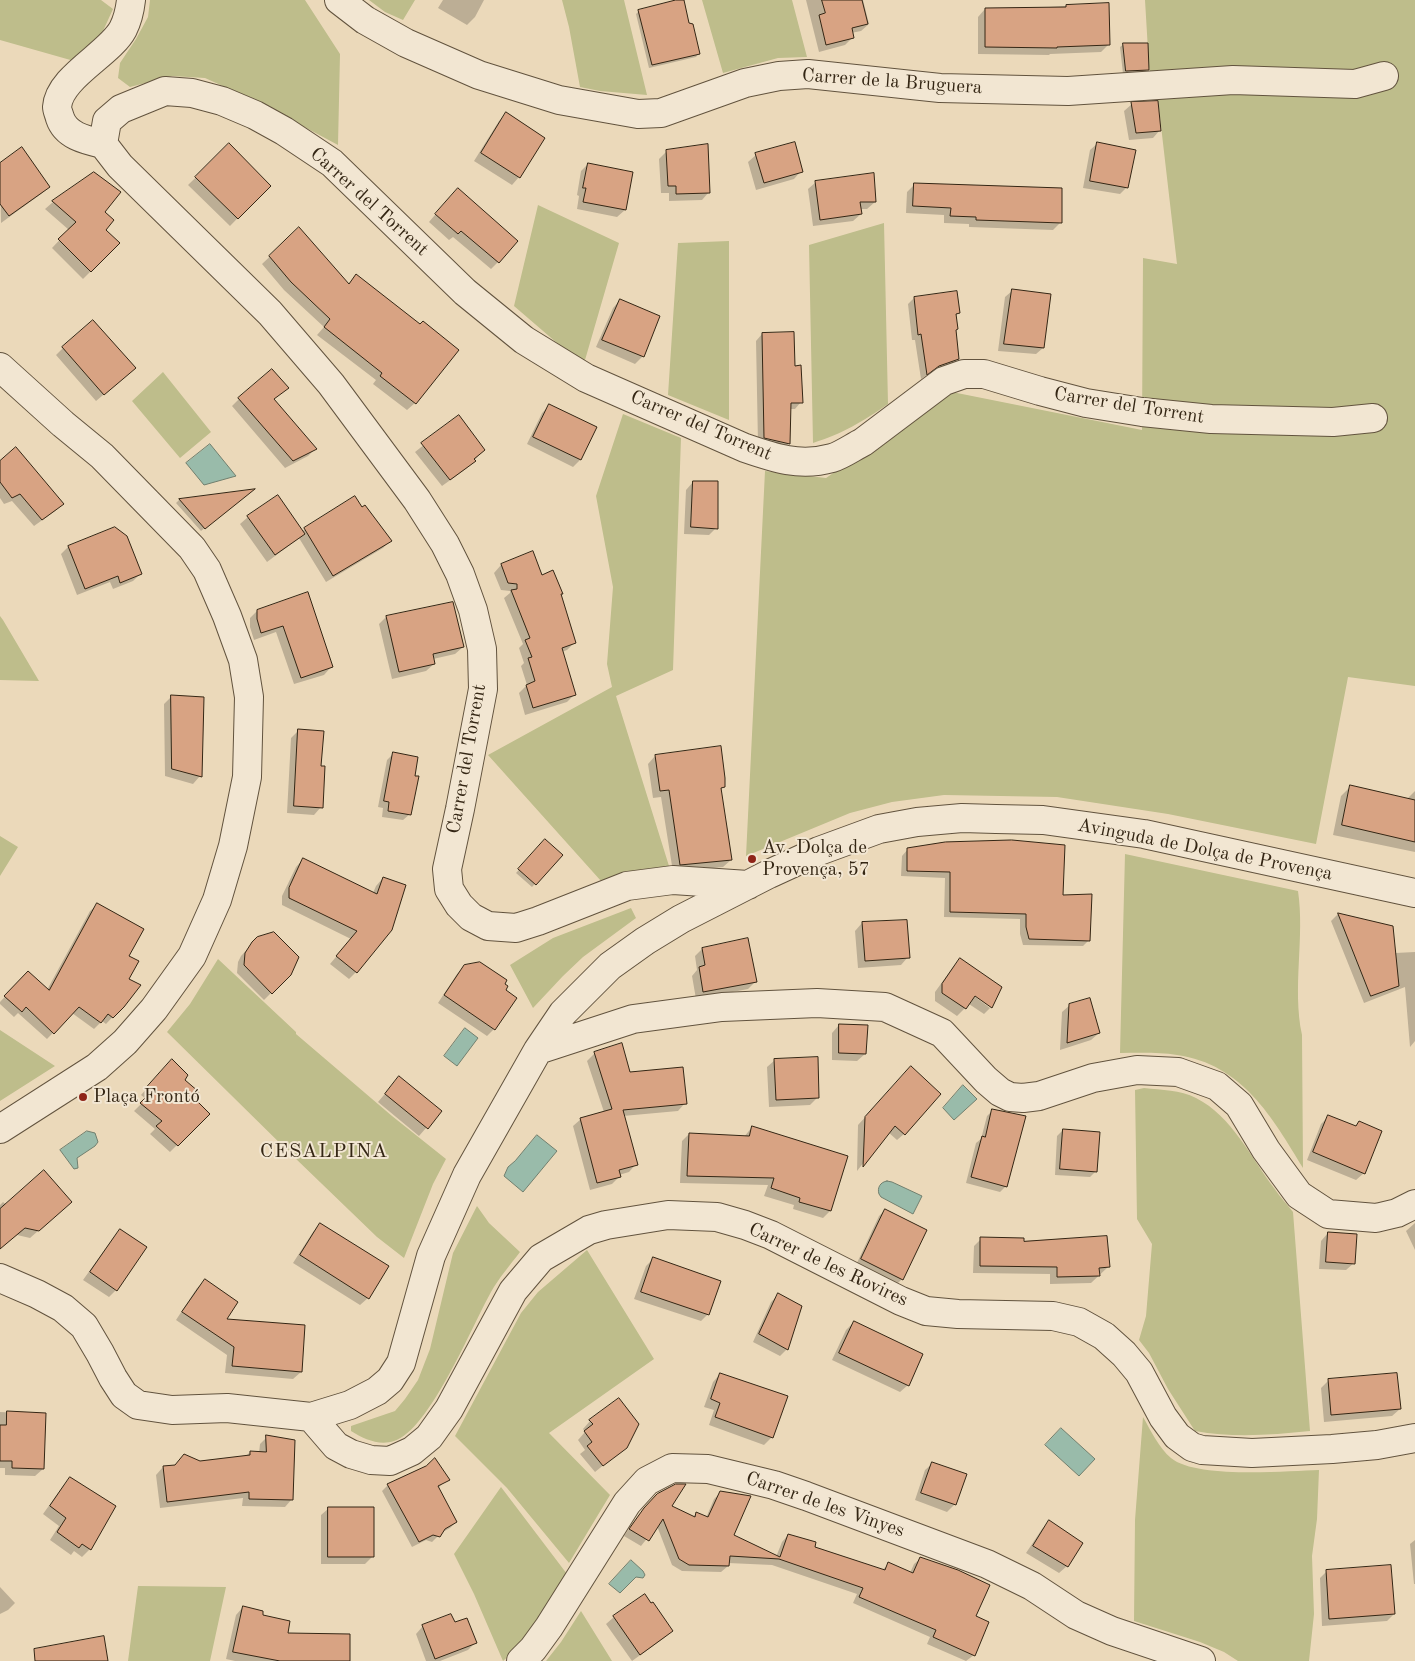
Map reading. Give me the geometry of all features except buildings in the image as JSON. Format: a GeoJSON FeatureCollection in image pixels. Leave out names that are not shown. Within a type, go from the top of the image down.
{"type":"FeatureCollection","features":[{"type":"Feature","properties":{"kind":"street"},"geometry":{"type":"LineString","coordinates":[[103,144],[82,140],[62,125],[57,108],[60,96],[72,80],[110,45],[123,30],[130,7],[130,0]]}},
{"type":"Feature","properties":{"kind":"street","name":"Carrer de la Bruguera"},"geometry":{"type":"LineString","coordinates":[[339,0],[365,20],[406,43],[479,75],[559,100],[638,114],[661,113],[745,84],[779,76],[808,74],[940,88],[1068,91],[1233,80],[1355,84],[1384,76]]}},
{"type":"Feature","properties":{"kind":"street","name":"Carrer del Torrent"},"geometry":{"type":"LineString","coordinates":[[748,885],[673,880],[627,886],[516,928],[488,926],[471,917],[459,905],[449,889],[447,869],[483,689],[482,649],[473,610],[460,574],[445,544],[417,500],[331,384],[270,313],[120,166],[103,144],[106,121],[121,110],[165,91],[192,93],[222,101],[255,116],[284,131],[332,163],[465,292],[524,340],[586,378],[738,445],[770,457],[794,462],[833,458],[862,442],[944,381],[964,374],[984,374],[1086,403],[1142,412],[1211,419],[1333,422],[1373,418]]}},
{"type":"Feature","properties":{"kind":"street"},"geometry":{"type":"LineString","coordinates":[[0,367],[63,424],[102,456],[192,548],[207,570],[227,616],[243,660],[249,697],[247,777],[233,846],[217,900],[192,956],[154,1009],[125,1042],[97,1067],[0,1129]]}},
{"type":"Feature","properties":{"kind":"street","name":"Avinguda de Dolça de Provença"},"geometry":{"type":"LineString","coordinates":[[0,1278],[63,1308],[84,1326],[112,1378],[124,1395],[138,1405],[172,1410],[228,1408],[311,1417],[350,1405],[378,1391],[390,1380],[401,1363],[431,1256],[467,1175],[538,1050],[563,1013],[610,966],[644,941],[681,919],[819,851],[879,829],[917,822],[962,818],[1043,820],[1144,834],[1415,894]]}},
{"type":"Feature","properties":{"kind":"street"},"geometry":{"type":"LineString","coordinates":[[538,1050],[633,1019],[722,1007],[817,1003],[885,1007],[942,1033],[986,1080],[1000,1092],[1010,1097],[1039,1096],[1093,1078],[1137,1070],[1178,1072],[1217,1086],[1239,1105],[1266,1150],[1299,1195],[1328,1214],[1376,1218],[1415,1204]]}},
{"type":"Feature","properties":{"kind":"street","name":"Carrer de les Rovires"},"geometry":{"type":"LineString","coordinates":[[311,1417],[336,1446],[351,1454],[370,1460],[390,1461],[412,1451],[429,1437],[449,1410],[513,1291],[541,1258],[589,1230],[606,1225],[668,1215],[717,1217],[745,1225],[771,1235],[901,1302],[926,1311],[958,1314],[1053,1316],[1079,1322],[1104,1336],[1124,1354],[1139,1372],[1163,1417],[1177,1436],[1192,1448],[1252,1453],[1377,1445],[1415,1438]]}},
{"type":"Feature","properties":{"kind":"street","name":"Carrer de les Vinyes"},"geometry":{"type":"LineString","coordinates":[[521,1661],[533,1649],[549,1626],[627,1503],[647,1480],[672,1468],[718,1471],[774,1485],[806,1496],[987,1564],[1032,1586],[1076,1615],[1112,1631],[1201,1661]]}},
{"type":"Feature","properties":{"kind":"shaded area"},"geometry":{"type":"Polygon","coordinates":[[[0,0],[101,0],[113,9],[103,31],[74,61],[0,40],[0,0]]]}},
{"type":"Feature","properties":{"kind":"shaded area"},"geometry":{"type":"Polygon","coordinates":[[[150,0],[305,0],[340,54],[338,145],[254,100],[205,78],[172,76],[130,87],[118,78],[120,63],[148,17],[150,0]]]}},
{"type":"Feature","properties":{"kind":"shaded area"},"geometry":{"type":"Polygon","coordinates":[[[369,0],[415,0],[403,20],[385,12],[369,0]]]}},
{"type":"Feature","properties":{"kind":"shaded area"},"geometry":{"type":"Polygon","coordinates":[[[562,0],[624,0],[647,95],[600,91],[580,87],[562,0]]]}},
{"type":"Feature","properties":{"kind":"shaded area"},"geometry":{"type":"Polygon","coordinates":[[[702,0],[792,0],[807,57],[778,58],[723,73],[702,0]]]}},
{"type":"Feature","properties":{"kind":"shaded area"},"geometry":{"type":"Polygon","coordinates":[[[1145,0],[1415,0],[1415,686],[1348,677],[1316,844],[1168,814],[1057,797],[944,795],[892,802],[850,813],[746,856],[765,471],[826,478],[952,392],[1142,430],[1143,258],[1177,264],[1158,100],[1149,67],[1145,0]]]}},
{"type":"Feature","properties":{"kind":"shaded area"},"geometry":{"type":"Polygon","coordinates":[[[538,205],[619,243],[585,360],[564,349],[514,306],[538,205]]]}},
{"type":"Feature","properties":{"kind":"shaded area"},"geometry":{"type":"Polygon","coordinates":[[[884,223],[888,404],[852,426],[813,443],[809,245],[884,223]]]}},
{"type":"Feature","properties":{"kind":"shaded area"},"geometry":{"type":"Polygon","coordinates":[[[729,241],[729,420],[668,395],[678,243],[729,241]]]}},
{"type":"Feature","properties":{"kind":"shaded area"},"geometry":{"type":"Polygon","coordinates":[[[163,372],[211,432],[180,458],[132,401],[163,372]]]}},
{"type":"Feature","properties":{"kind":"shaded area"},"geometry":{"type":"Polygon","coordinates":[[[623,414],[681,438],[673,670],[616,696],[669,866],[632,872],[601,881],[488,755],[612,687],[607,664],[613,587],[596,496],[623,414]]]}},
{"type":"Feature","properties":{"kind":"shaded area"},"geometry":{"type":"Polygon","coordinates":[[[210,444],[236,476],[204,485],[186,463],[210,444]]]}},
{"type":"Feature","properties":{"kind":"shaded area"},"geometry":{"type":"Polygon","coordinates":[[[0,616],[3,620],[39,681],[0,680],[0,616]]]}},
{"type":"Feature","properties":{"kind":"shaded area"},"geometry":{"type":"Polygon","coordinates":[[[0,836],[18,847],[0,876],[0,836]]]}},
{"type":"Feature","properties":{"kind":"shaded area"},"geometry":{"type":"Polygon","coordinates":[[[1125,854],[1298,891],[1300,927],[1298,999],[1302,1035],[1303,1168],[1280,1131],[1253,1096],[1220,1069],[1200,1060],[1177,1055],[1120,1053],[1125,854]]]}},
{"type":"Feature","properties":{"kind":"shaded area"},"geometry":{"type":"Polygon","coordinates":[[[631,908],[636,918],[583,957],[533,1008],[510,965],[553,938],[631,908]]]}},
{"type":"Feature","properties":{"kind":"shaded area"},"geometry":{"type":"Polygon","coordinates":[[[218,959],[296,1034],[392,1116],[446,1159],[433,1184],[404,1258],[377,1237],[167,1032],[190,1004],[218,959]]]}},
{"type":"Feature","properties":{"kind":"shaded area"},"geometry":{"type":"Polygon","coordinates":[[[465,1028],[478,1038],[457,1066],[444,1056],[465,1028]]]}},
{"type":"Feature","properties":{"kind":"shaded area"},"geometry":{"type":"Polygon","coordinates":[[[0,1030],[55,1066],[0,1101],[0,1030]]]}},
{"type":"Feature","properties":{"kind":"shaded area"},"geometry":{"type":"Polygon","coordinates":[[[963,1085],[977,1099],[954,1120],[943,1108],[963,1085]]]}},
{"type":"Feature","properties":{"kind":"shaded area"},"geometry":{"type":"Polygon","coordinates":[[[1144,1088],[1184,1093],[1196,1098],[1220,1115],[1240,1138],[1276,1191],[1293,1212],[1310,1431],[1267,1435],[1238,1435],[1195,1431],[1168,1389],[1149,1353],[1139,1340],[1146,1316],[1152,1244],[1137,1219],[1135,1090],[1144,1088]]]}},
{"type":"Feature","properties":{"kind":"shaded area"},"geometry":{"type":"Polygon","coordinates":[[[87,1131],[95,1133],[98,1142],[77,1158],[78,1168],[74,1169],[60,1150],[87,1131]]]}},
{"type":"Feature","properties":{"kind":"shaded area"},"geometry":{"type":"Polygon","coordinates":[[[537,1135],[557,1151],[523,1192],[504,1176],[508,1167],[537,1135]]]}},
{"type":"Feature","properties":{"kind":"shaded area"},"geometry":{"type":"Polygon","coordinates":[[[887,1181],[922,1196],[913,1214],[881,1197],[878,1192],[879,1188],[881,1184],[887,1181]]]}},
{"type":"Feature","properties":{"kind":"shaded area"},"geometry":{"type":"Polygon","coordinates":[[[477,1206],[489,1223],[520,1252],[491,1292],[448,1375],[421,1418],[407,1433],[394,1441],[383,1443],[361,1437],[351,1431],[351,1426],[395,1411],[418,1380],[430,1349],[453,1253],[477,1206]]]}},
{"type":"Feature","properties":{"kind":"shaded area"},"geometry":{"type":"Polygon","coordinates":[[[587,1250],[654,1359],[549,1433],[610,1495],[569,1563],[507,1488],[455,1436],[521,1313],[538,1292],[587,1250]]]}},
{"type":"Feature","properties":{"kind":"shaded area"},"geometry":{"type":"Polygon","coordinates":[[[1143,1417],[1163,1449],[1171,1458],[1183,1465],[1200,1469],[1242,1472],[1319,1470],[1317,1519],[1312,1556],[1314,1614],[1309,1661],[1238,1661],[1224,1652],[1200,1642],[1134,1621],[1135,1520],[1143,1417]]]}},
{"type":"Feature","properties":{"kind":"shaded area"},"geometry":{"type":"Polygon","coordinates":[[[1061,1428],[1095,1459],[1079,1476],[1045,1445],[1061,1428]]]}},
{"type":"Feature","properties":{"kind":"shaded area"},"geometry":{"type":"Polygon","coordinates":[[[501,1487],[567,1574],[520,1646],[503,1661],[474,1594],[454,1554],[501,1487]]]}},
{"type":"Feature","properties":{"kind":"shaded area"},"geometry":{"type":"Polygon","coordinates":[[[631,1560],[645,1575],[643,1578],[636,1577],[620,1593],[609,1584],[631,1560]]]}},
{"type":"Feature","properties":{"kind":"shaded area"},"geometry":{"type":"Polygon","coordinates":[[[138,1586],[226,1587],[210,1661],[128,1661],[138,1586]]]}},
{"type":"Feature","properties":{"kind":"shaded area"},"geometry":{"type":"Polygon","coordinates":[[[581,1611],[612,1661],[546,1661],[561,1642],[581,1611]]]}},
{"type":"Feature","properties":{"kind":"place","name":"Av. Dolça de Provença, 57"},"geometry":{"type":"Point","coordinates":[752,859]}},
{"type":"Feature","properties":{"kind":"place","name":"Plaça Frontó"},"geometry":{"type":"Point","coordinates":[83,1097]}},
{"type":"Feature","properties":{"kind":"district","name":"CESALPINA"},"geometry":{"type":"Point","coordinates":[324,1152]}}]}
